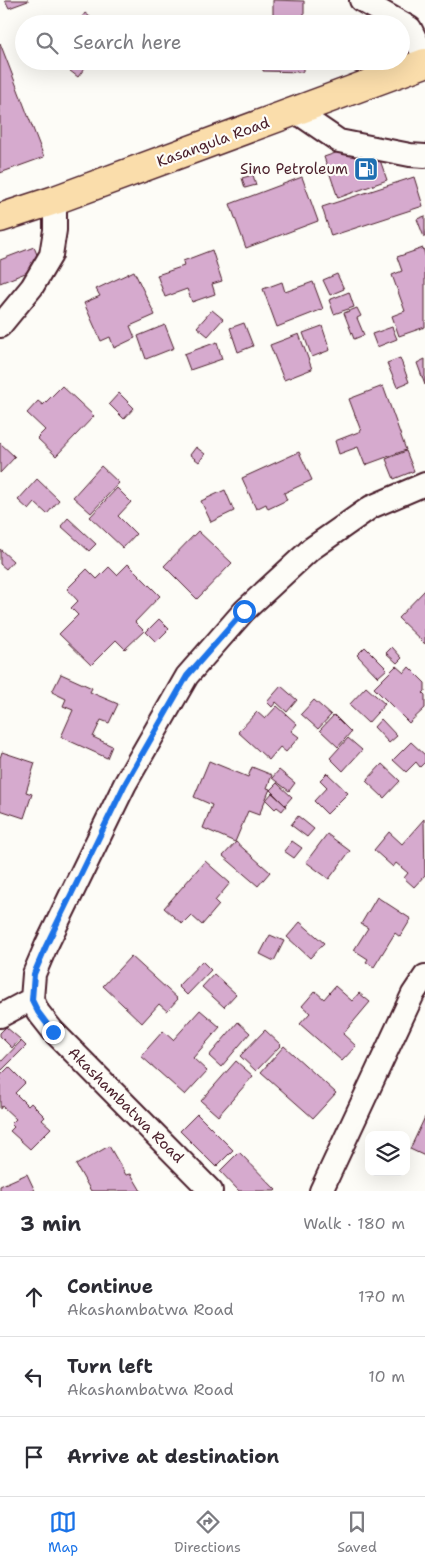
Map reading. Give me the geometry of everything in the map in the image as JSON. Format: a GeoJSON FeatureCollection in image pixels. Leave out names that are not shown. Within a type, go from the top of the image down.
{"type":"FeatureCollection","features":[{"type":"Feature","properties":{"kind":"main road","name":"Kasangula Road"},"geometry":{"type":"LineString","coordinates":[[410,69],[425,63]]}},
{"type":"Feature","properties":{"kind":"main road","name":"Kasangula Road"},"geometry":{"type":"LineString","coordinates":[[0,218],[56,200],[406,70]]}},
{"type":"Feature","properties":{"kind":"street"},"geometry":{"type":"LineString","coordinates":[[362,0],[388,15]]}},
{"type":"Feature","properties":{"kind":"street"},"geometry":{"type":"LineString","coordinates":[[410,28],[425,58]]}},
{"type":"Feature","properties":{"kind":"street"},"geometry":{"type":"LineString","coordinates":[[295,111],[339,141],[410,155],[425,156]]}},
{"type":"Feature","properties":{"kind":"street"},"geometry":{"type":"LineString","coordinates":[[0,326],[32,287],[51,255],[55,230],[56,200]]}},
{"type":"Feature","properties":{"kind":"street"},"geometry":{"type":"LineString","coordinates":[[0,1016],[32,1000],[34,974],[46,946],[125,784],[187,676],[244,611],[311,549],[372,507],[425,484]]}},
{"type":"Feature","properties":{"kind":"street"},"geometry":{"type":"LineString","coordinates":[[321,1191],[413,994],[425,976]]}},
{"type":"Feature","properties":{"kind":"street","name":"Akashambatwa Road"},"geometry":{"type":"LineString","coordinates":[[32,1000],[38,1012],[53,1032],[211,1191]]}},
{"type":"Feature","properties":{"kind":"building"},"geometry":{"type":"Polygon","coordinates":[[[5,0],[28,0],[28,1],[9,8],[5,0]]]}},
{"type":"Feature","properties":{"kind":"building"},"geometry":{"type":"Polygon","coordinates":[[[273,0],[304,1],[304,15],[273,15],[273,0]]]}},
{"type":"Feature","properties":{"kind":"building"},"geometry":{"type":"Polygon","coordinates":[[[0,43],[44,157],[0,173],[0,43]]]}},
{"type":"Feature","properties":{"kind":"building"},"geometry":{"type":"Polygon","coordinates":[[[69,70],[83,70],[78,77],[69,70]]]}},
{"type":"Feature","properties":{"kind":"building"},"geometry":{"type":"Polygon","coordinates":[[[303,70],[303,72],[263,71],[303,70]]]}},
{"type":"Feature","properties":{"kind":"building"},"geometry":{"type":"Polygon","coordinates":[[[373,140],[387,180],[338,198],[324,157],[373,140]]]}},
{"type":"Feature","properties":{"kind":"building"},"geometry":{"type":"Polygon","coordinates":[[[253,175],[256,185],[245,188],[242,178],[253,175]]]}},
{"type":"Feature","properties":{"kind":"building"},"geometry":{"type":"Polygon","coordinates":[[[302,177],[318,221],[246,248],[230,204],[302,177]]]}},
{"type":"Feature","properties":{"kind":"building"},"geometry":{"type":"Polygon","coordinates":[[[414,177],[423,206],[331,236],[322,207],[414,177]]]}},
{"type":"Feature","properties":{"kind":"building"},"geometry":{"type":"Polygon","coordinates":[[[425,216],[425,237],[424,237],[417,219],[425,216]]]}},
{"type":"Feature","properties":{"kind":"building"},"geometry":{"type":"Polygon","coordinates":[[[34,247],[40,262],[30,265],[33,270],[0,283],[0,260],[34,247]]]}},
{"type":"Feature","properties":{"kind":"building"},"geometry":{"type":"Polygon","coordinates":[[[423,248],[425,255],[425,327],[399,336],[392,316],[405,311],[392,275],[402,271],[397,257],[423,248]]]}},
{"type":"Feature","properties":{"kind":"building"},"geometry":{"type":"Polygon","coordinates":[[[212,250],[222,281],[212,284],[215,294],[192,302],[187,289],[165,297],[157,275],[184,266],[183,261],[212,250]]]}},
{"type":"Feature","properties":{"kind":"building"},"geometry":{"type":"Polygon","coordinates":[[[134,271],[155,315],[130,326],[135,338],[114,348],[110,337],[101,341],[84,303],[100,296],[96,289],[134,271]]]}},
{"type":"Feature","properties":{"kind":"building"},"geometry":{"type":"Polygon","coordinates":[[[337,274],[344,289],[330,295],[323,280],[337,274]]]}},
{"type":"Feature","properties":{"kind":"building"},"geometry":{"type":"Polygon","coordinates":[[[282,282],[285,292],[313,282],[323,309],[277,327],[263,289],[282,282]]]}},
{"type":"Feature","properties":{"kind":"building"},"geometry":{"type":"Polygon","coordinates":[[[349,292],[354,307],[334,314],[329,300],[349,292]]]}},
{"type":"Feature","properties":{"kind":"building"},"geometry":{"type":"Polygon","coordinates":[[[357,308],[361,316],[357,318],[364,335],[354,339],[344,313],[357,308]]]}},
{"type":"Feature","properties":{"kind":"building"},"geometry":{"type":"Polygon","coordinates":[[[212,310],[223,319],[208,336],[197,327],[212,310]]]}},
{"type":"Feature","properties":{"kind":"building"},"geometry":{"type":"Polygon","coordinates":[[[244,323],[253,346],[238,352],[230,328],[244,323]]]}},
{"type":"Feature","properties":{"kind":"building"},"geometry":{"type":"Polygon","coordinates":[[[165,325],[174,348],[146,359],[138,336],[165,325]]]}},
{"type":"Feature","properties":{"kind":"building"},"geometry":{"type":"Polygon","coordinates":[[[322,326],[330,350],[312,357],[303,333],[322,326]]]}},
{"type":"Feature","properties":{"kind":"building"},"geometry":{"type":"Polygon","coordinates":[[[392,327],[397,339],[377,347],[372,334],[392,327]]]}},
{"type":"Feature","properties":{"kind":"building"},"geometry":{"type":"Polygon","coordinates":[[[299,334],[312,369],[284,380],[270,345],[299,334]]]}},
{"type":"Feature","properties":{"kind":"building"},"geometry":{"type":"Polygon","coordinates":[[[217,342],[222,359],[190,370],[184,354],[217,342]]]}},
{"type":"Feature","properties":{"kind":"building"},"geometry":{"type":"Polygon","coordinates":[[[400,358],[409,382],[397,387],[387,363],[400,358]]]}},
{"type":"Feature","properties":{"kind":"building"},"geometry":{"type":"Polygon","coordinates":[[[425,359],[425,385],[417,363],[425,359]]]}},
{"type":"Feature","properties":{"kind":"building"},"geometry":{"type":"Polygon","coordinates":[[[62,386],[94,416],[56,456],[37,438],[45,430],[27,413],[38,401],[43,405],[62,386]]]}},
{"type":"Feature","properties":{"kind":"building"},"geometry":{"type":"Polygon","coordinates":[[[383,386],[406,450],[365,465],[358,447],[339,454],[335,441],[361,431],[349,399],[383,386]]]}},
{"type":"Feature","properties":{"kind":"building"},"geometry":{"type":"Polygon","coordinates":[[[119,393],[134,408],[124,419],[109,404],[119,393]]]}},
{"type":"Feature","properties":{"kind":"building"},"geometry":{"type":"Polygon","coordinates":[[[0,443],[15,457],[0,473],[0,443]]]}},
{"type":"Feature","properties":{"kind":"building"},"geometry":{"type":"Polygon","coordinates":[[[196,447],[205,454],[199,462],[190,455],[196,447]]]}},
{"type":"Feature","properties":{"kind":"building"},"geometry":{"type":"Polygon","coordinates":[[[406,451],[414,471],[394,479],[386,459],[406,451]]]}},
{"type":"Feature","properties":{"kind":"building"},"geometry":{"type":"Polygon","coordinates":[[[299,452],[312,480],[284,493],[287,500],[268,509],[266,504],[256,509],[242,478],[299,452]]]}},
{"type":"Feature","properties":{"kind":"building"},"geometry":{"type":"Polygon","coordinates":[[[101,466],[119,483],[91,513],[73,497],[101,466]]]}},
{"type":"Feature","properties":{"kind":"building"},"geometry":{"type":"Polygon","coordinates":[[[37,479],[59,500],[47,514],[35,503],[29,510],[18,500],[37,479]]]}},
{"type":"Feature","properties":{"kind":"building"},"geometry":{"type":"Polygon","coordinates":[[[117,488],[131,502],[118,516],[136,534],[123,548],[90,517],[117,488]]]}},
{"type":"Feature","properties":{"kind":"building"},"geometry":{"type":"Polygon","coordinates":[[[225,490],[234,511],[211,522],[201,501],[225,490]]]}},
{"type":"Feature","properties":{"kind":"building"},"geometry":{"type":"Polygon","coordinates":[[[68,518],[96,544],[89,551],[61,526],[68,518]]]}},
{"type":"Feature","properties":{"kind":"building"},"geometry":{"type":"Polygon","coordinates":[[[198,531],[232,563],[197,599],[164,566],[198,531]]]}},
{"type":"Feature","properties":{"kind":"building"},"geometry":{"type":"Polygon","coordinates":[[[0,549],[13,561],[6,569],[0,564],[0,549]]]}},
{"type":"Feature","properties":{"kind":"building"},"geometry":{"type":"Polygon","coordinates":[[[128,564],[160,596],[135,622],[144,631],[125,649],[116,640],[91,665],[59,634],[78,615],[71,608],[78,601],[67,589],[87,569],[97,579],[109,567],[117,575],[128,564]]]}},
{"type":"Feature","properties":{"kind":"building"},"geometry":{"type":"Polygon","coordinates":[[[425,590],[425,644],[398,618],[425,590]]]}},
{"type":"Feature","properties":{"kind":"building"},"geometry":{"type":"Polygon","coordinates":[[[159,619],[169,629],[156,642],[146,632],[159,619]]]}},
{"type":"Feature","properties":{"kind":"building"},"geometry":{"type":"Polygon","coordinates":[[[365,647],[387,669],[378,677],[357,655],[365,647]]]}},
{"type":"Feature","properties":{"kind":"building"},"geometry":{"type":"Polygon","coordinates":[[[392,647],[402,658],[397,663],[386,653],[392,647]]]}},
{"type":"Feature","properties":{"kind":"building"},"geometry":{"type":"Polygon","coordinates":[[[396,666],[404,673],[409,667],[425,683],[425,691],[423,693],[425,695],[425,708],[409,723],[374,688],[396,666]]]}},
{"type":"Feature","properties":{"kind":"building"},"geometry":{"type":"Polygon","coordinates":[[[61,674],[92,688],[90,692],[118,704],[109,723],[101,720],[93,737],[112,746],[107,758],[61,737],[73,710],[63,706],[66,699],[52,692],[61,674]]]}},
{"type":"Feature","properties":{"kind":"building"},"geometry":{"type":"Polygon","coordinates":[[[281,686],[297,700],[287,712],[276,702],[272,707],[267,702],[281,686]]]}},
{"type":"Feature","properties":{"kind":"building"},"geometry":{"type":"Polygon","coordinates":[[[366,687],[385,704],[368,723],[349,705],[366,687]]]}},
{"type":"Feature","properties":{"kind":"building"},"geometry":{"type":"Polygon","coordinates":[[[314,700],[331,715],[318,729],[301,714],[314,700]]]}},
{"type":"Feature","properties":{"kind":"building"},"geometry":{"type":"Polygon","coordinates":[[[277,706],[297,724],[291,731],[299,737],[286,752],[280,747],[269,760],[238,732],[257,712],[265,719],[277,706]]]}},
{"type":"Feature","properties":{"kind":"building"},"geometry":{"type":"Polygon","coordinates":[[[334,715],[351,732],[338,747],[320,730],[334,715]]]}},
{"type":"Feature","properties":{"kind":"building"},"geometry":{"type":"Polygon","coordinates":[[[381,719],[397,736],[389,743],[374,727],[381,719]]]}},
{"type":"Feature","properties":{"kind":"building"},"geometry":{"type":"Polygon","coordinates":[[[348,738],[362,750],[343,771],[330,758],[348,738]]]}},
{"type":"Feature","properties":{"kind":"building"},"geometry":{"type":"Polygon","coordinates":[[[411,742],[425,755],[425,762],[420,767],[416,762],[406,772],[393,760],[411,742]]]}},
{"type":"Feature","properties":{"kind":"building"},"geometry":{"type":"Polygon","coordinates":[[[2,752],[35,763],[26,792],[32,794],[24,818],[0,810],[0,758],[2,752]]]}},
{"type":"Feature","properties":{"kind":"building"},"geometry":{"type":"Polygon","coordinates":[[[209,761],[248,777],[252,767],[272,775],[267,788],[270,789],[259,815],[248,811],[235,842],[203,828],[212,805],[194,797],[209,761]]]}},
{"type":"Feature","properties":{"kind":"building"},"geometry":{"type":"Polygon","coordinates":[[[382,764],[400,781],[384,798],[366,781],[382,764]]]}},
{"type":"Feature","properties":{"kind":"building"},"geometry":{"type":"Polygon","coordinates":[[[279,770],[295,783],[289,791],[272,778],[279,770]]]}},
{"type":"Feature","properties":{"kind":"building"},"geometry":{"type":"Polygon","coordinates":[[[327,773],[348,793],[327,814],[314,801],[327,787],[320,780],[327,773]]]}},
{"type":"Feature","properties":{"kind":"building"},"geometry":{"type":"Polygon","coordinates":[[[277,783],[292,797],[285,805],[270,790],[277,783]]]}},
{"type":"Feature","properties":{"kind":"building"},"geometry":{"type":"Polygon","coordinates":[[[272,793],[286,806],[282,811],[277,807],[275,809],[266,800],[272,793]]]}},
{"type":"Feature","properties":{"kind":"building"},"geometry":{"type":"Polygon","coordinates":[[[298,816],[314,829],[307,837],[291,825],[298,816]]]}},
{"type":"Feature","properties":{"kind":"building"},"geometry":{"type":"Polygon","coordinates":[[[424,819],[425,875],[414,887],[404,878],[408,873],[396,863],[393,867],[374,850],[389,832],[402,844],[424,819]]]}},
{"type":"Feature","properties":{"kind":"building"},"geometry":{"type":"Polygon","coordinates":[[[327,834],[350,851],[329,879],[306,862],[327,834]]]}},
{"type":"Feature","properties":{"kind":"building"},"geometry":{"type":"Polygon","coordinates":[[[292,841],[302,848],[294,858],[284,851],[292,841]]]}},
{"type":"Feature","properties":{"kind":"building"},"geometry":{"type":"Polygon","coordinates":[[[236,842],[270,872],[258,886],[223,856],[236,842]]]}},
{"type":"Feature","properties":{"kind":"building"},"geometry":{"type":"Polygon","coordinates":[[[205,861],[230,883],[215,901],[219,905],[202,925],[191,915],[182,924],[164,908],[205,861]]]}},
{"type":"Feature","properties":{"kind":"building"},"geometry":{"type":"Polygon","coordinates":[[[377,897],[411,919],[400,937],[395,933],[374,967],[366,962],[368,959],[354,950],[368,928],[361,924],[377,897]]]}},
{"type":"Feature","properties":{"kind":"building"},"geometry":{"type":"Polygon","coordinates":[[[300,922],[324,943],[310,958],[287,937],[300,922]]]}},
{"type":"Feature","properties":{"kind":"building"},"geometry":{"type":"Polygon","coordinates":[[[270,935],[284,941],[274,961],[260,954],[270,935]]]}},
{"type":"Feature","properties":{"kind":"building"},"geometry":{"type":"Polygon","coordinates":[[[131,956],[178,999],[167,1011],[159,1004],[142,1023],[103,986],[131,956]]]}},
{"type":"Feature","properties":{"kind":"building"},"geometry":{"type":"Polygon","coordinates":[[[202,961],[211,970],[187,995],[178,986],[202,961]]]}},
{"type":"Feature","properties":{"kind":"building"},"geometry":{"type":"Polygon","coordinates":[[[214,974],[236,994],[224,1007],[202,987],[214,974]]]}},
{"type":"Feature","properties":{"kind":"building"},"geometry":{"type":"Polygon","coordinates":[[[335,986],[352,1001],[359,993],[370,1002],[343,1034],[356,1046],[342,1061],[300,1024],[310,1013],[302,1006],[315,991],[324,999],[335,986]]]}},
{"type":"Feature","properties":{"kind":"building"},"geometry":{"type":"Polygon","coordinates":[[[200,1010],[220,1027],[193,1058],[207,1071],[185,1095],[141,1056],[163,1031],[173,1040],[200,1010]]]}},
{"type":"Feature","properties":{"kind":"building"},"geometry":{"type":"Polygon","coordinates":[[[238,1022],[250,1033],[221,1067],[209,1056],[238,1022]]]}},
{"type":"Feature","properties":{"kind":"building"},"geometry":{"type":"Polygon","coordinates":[[[6,1027],[20,1039],[12,1048],[0,1036],[0,1033],[6,1027]]]}},
{"type":"Feature","properties":{"kind":"building"},"geometry":{"type":"Polygon","coordinates":[[[265,1030],[281,1045],[256,1071],[240,1056],[265,1030]]]}},
{"type":"Feature","properties":{"kind":"building"},"geometry":{"type":"Polygon","coordinates":[[[21,1041],[26,1046],[2,1070],[0,1063],[21,1041]]]}},
{"type":"Feature","properties":{"kind":"building"},"geometry":{"type":"Polygon","coordinates":[[[284,1046],[336,1093],[313,1118],[261,1072],[284,1046]]]}},
{"type":"Feature","properties":{"kind":"building"},"geometry":{"type":"Polygon","coordinates":[[[236,1061],[253,1076],[218,1116],[201,1101],[236,1061]]]}},
{"type":"Feature","properties":{"kind":"building"},"geometry":{"type":"Polygon","coordinates":[[[9,1067],[25,1083],[15,1093],[28,1106],[31,1103],[45,1117],[42,1120],[51,1128],[30,1149],[10,1131],[14,1127],[11,1124],[16,1119],[2,1106],[0,1109],[0,1076],[9,1067]]]}},
{"type":"Feature","properties":{"kind":"building"},"geometry":{"type":"Polygon","coordinates":[[[197,1114],[233,1150],[216,1167],[180,1131],[197,1114]]]}},
{"type":"Feature","properties":{"kind":"building"},"geometry":{"type":"Polygon","coordinates":[[[425,1117],[425,1156],[410,1149],[425,1117]]]}},
{"type":"Feature","properties":{"kind":"building"},"geometry":{"type":"Polygon","coordinates":[[[109,1146],[126,1175],[131,1174],[141,1191],[91,1191],[76,1165],[109,1146]]]}},
{"type":"Feature","properties":{"kind":"building"},"geometry":{"type":"Polygon","coordinates":[[[239,1152],[275,1191],[239,1191],[220,1171],[239,1152]]]}},
{"type":"Feature","properties":{"kind":"building"},"geometry":{"type":"Polygon","coordinates":[[[27,1174],[35,1191],[0,1191],[0,1186],[27,1174]]]}},
{"type":"Feature","properties":{"kind":"place","name":"Sino Petroleum"},"geometry":{"type":"Point","coordinates":[366,169]}},
{"type":"Feature","properties":{"kind":"route"},"geometry":{"type":"LineString","coordinates":[[53,1032],[38,1012],[32,1000],[34,974],[46,946],[125,784],[187,676],[244,611]]}}]}
